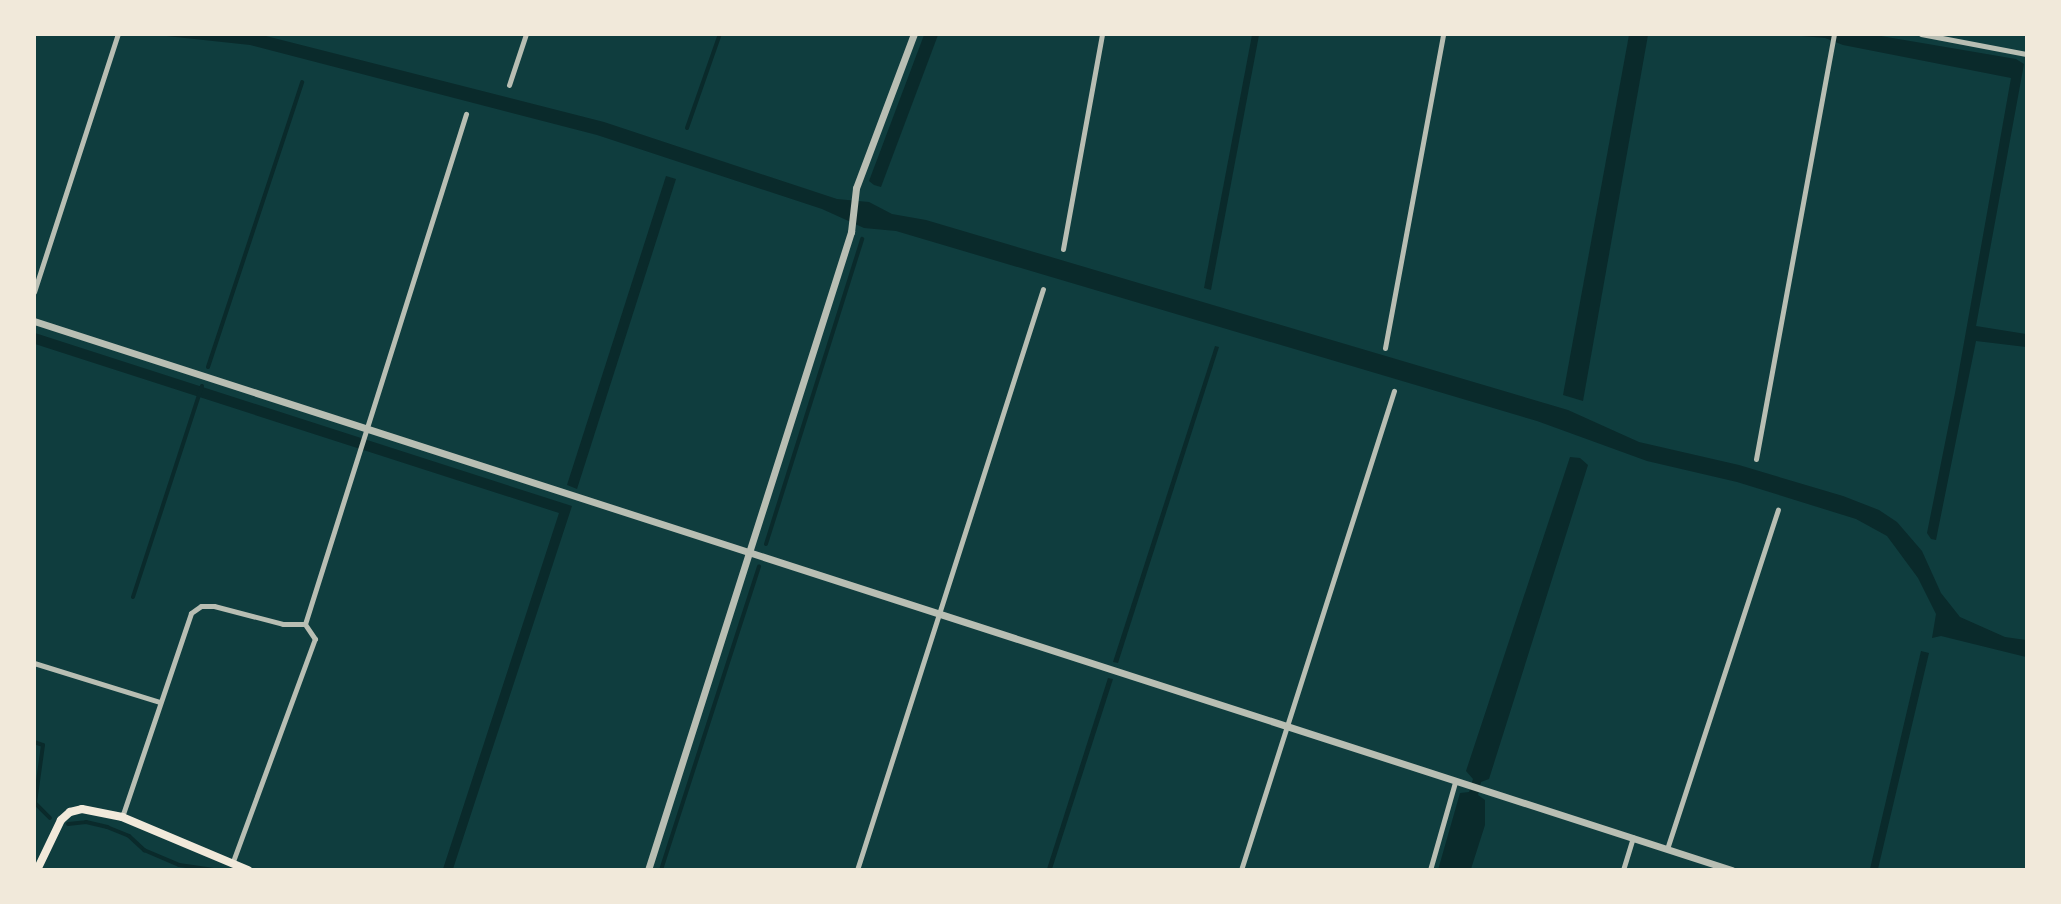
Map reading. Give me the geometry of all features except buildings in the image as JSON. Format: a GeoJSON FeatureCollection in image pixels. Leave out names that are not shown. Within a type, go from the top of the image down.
{"type":"FeatureCollection","features":[{"type":"Feature","properties":{"kind":"main road"},"geometry":{"type":"LineString","coordinates":[[37,870],[62,820],[70,812],[82,809],[122,817],[248,870]]}},
{"type":"Feature","properties":{"kind":"street"},"geometry":{"type":"LineString","coordinates":[[509,85],[526,34]]}},
{"type":"Feature","properties":{"kind":"street"},"geometry":{"type":"LineString","coordinates":[[648,870],[751,554],[851,232],[855,192],[914,34]]}},
{"type":"Feature","properties":{"kind":"street"},"geometry":{"type":"LineString","coordinates":[[1063,249],[1102,34]]}},
{"type":"Feature","properties":{"kind":"street"},"geometry":{"type":"LineString","coordinates":[[1384,348],[1443,34]]}},
{"type":"Feature","properties":{"kind":"street"},"geometry":{"type":"LineString","coordinates":[[1756,459],[1834,34]]}},
{"type":"Feature","properties":{"kind":"street"},"geometry":{"type":"LineString","coordinates":[[1921,34],[2026,54]]}},
{"type":"Feature","properties":{"kind":"street"},"geometry":{"type":"LineString","coordinates":[[34,292],[118,37]]}},
{"type":"Feature","properties":{"kind":"street"},"geometry":{"type":"LineString","coordinates":[[305,624],[466,114]]}},
{"type":"Feature","properties":{"kind":"street"},"geometry":{"type":"LineString","coordinates":[[857,870],[1043,289]]}},
{"type":"Feature","properties":{"kind":"street"},"geometry":{"type":"LineString","coordinates":[[34,321],[367,432],[939,613],[1732,870]]}},
{"type":"Feature","properties":{"kind":"street"},"geometry":{"type":"LineString","coordinates":[[1241,870],[1394,391]]}},
{"type":"Feature","properties":{"kind":"street"},"geometry":{"type":"LineString","coordinates":[[1667,849],[1778,510]]}},
{"type":"Feature","properties":{"kind":"street"},"geometry":{"type":"LineString","coordinates":[[122,817],[183,631],[191,613],[201,606],[214,606],[283,624],[305,624]]}},
{"type":"Feature","properties":{"kind":"street"},"geometry":{"type":"LineString","coordinates":[[232,864],[315,639],[305,624]]}},
{"type":"Feature","properties":{"kind":"street"},"geometry":{"type":"LineString","coordinates":[[34,663],[160,702]]}},
{"type":"Feature","properties":{"kind":"street"},"geometry":{"type":"LineString","coordinates":[[1430,870],[1455,782]]}},
{"type":"Feature","properties":{"kind":"street"},"geometry":{"type":"LineString","coordinates":[[1623,870],[1633,837]]}},
{"type":"Feature","properties":{"kind":"water"},"geometry":{"type":"Polygon","coordinates":[[[157,35],[262,35],[604,122],[837,199],[869,202],[892,214],[926,220],[1568,410],[1639,442],[1739,465],[1843,496],[1879,510],[1897,522],[1922,551],[1941,593],[1960,617],[2005,637],[2026,640],[2026,657],[1941,636],[1932,638],[1936,614],[1918,578],[1887,536],[1856,519],[1737,482],[1647,461],[1537,421],[896,231],[864,228],[822,209],[597,135],[250,45],[157,35]]]}},
{"type":"Feature","properties":{"kind":"water"},"geometry":{"type":"Polygon","coordinates":[[[924,35],[938,35],[881,187],[874,185],[869,181],[924,35]]]}},
{"type":"Feature","properties":{"kind":"water"},"geometry":{"type":"Polygon","coordinates":[[[1252,35],[1259,35],[1211,290],[1204,288],[1252,35]]]}},
{"type":"Feature","properties":{"kind":"water"},"geometry":{"type":"Polygon","coordinates":[[[1629,35],[1648,35],[1583,401],[1563,395],[1629,35]]]}},
{"type":"Feature","properties":{"kind":"water"},"geometry":{"type":"Polygon","coordinates":[[[1790,35],[1875,35],[2016,59],[2024,64],[1976,326],[2026,334],[2026,347],[1976,341],[1936,540],[1931,539],[1927,533],[1955,393],[2011,78],[1843,45],[1825,38],[1790,35]]]}},
{"type":"Feature","properties":{"kind":"water"},"geometry":{"type":"Polygon","coordinates":[[[666,176],[676,179],[577,489],[567,485],[666,176]]]}},
{"type":"Feature","properties":{"kind":"water"},"geometry":{"type":"Polygon","coordinates":[[[35,333],[572,506],[453,869],[443,869],[559,513],[35,344],[35,333]]]}},
{"type":"Feature","properties":{"kind":"water"},"geometry":{"type":"Polygon","coordinates":[[[1215,346],[1219,347],[1118,663],[1113,662],[1215,346]]]}},
{"type":"Feature","properties":{"kind":"water"},"geometry":{"type":"Polygon","coordinates":[[[1570,457],[1580,458],[1588,465],[1489,779],[1481,782],[1478,795],[1485,800],[1485,825],[1471,869],[1438,870],[1460,793],[1469,792],[1473,779],[1466,771],[1570,457]]]}},
{"type":"Feature","properties":{"kind":"water"},"geometry":{"type":"Polygon","coordinates":[[[1921,651],[1929,653],[1878,869],[1870,869],[1921,651]]]}},
{"type":"Feature","properties":{"kind":"water"},"geometry":{"type":"Polygon","coordinates":[[[1108,678],[1113,679],[1052,869],[1047,869],[1108,678]]]}},
{"type":"Feature","properties":{"kind":"waterway"},"geometry":{"type":"LineString","coordinates":[[687,128],[720,34]]}},
{"type":"Feature","properties":{"kind":"waterway"},"geometry":{"type":"LineString","coordinates":[[208,367],[302,82]]}},
{"type":"Feature","properties":{"kind":"waterway"},"geometry":{"type":"LineString","coordinates":[[766,544],[862,239]]}},
{"type":"Feature","properties":{"kind":"waterway"},"geometry":{"type":"LineString","coordinates":[[133,597],[202,386]]}},
{"type":"Feature","properties":{"kind":"waterway"},"geometry":{"type":"LineString","coordinates":[[661,870],[759,566]]}},
{"type":"Feature","properties":{"kind":"waterway"},"geometry":{"type":"LineString","coordinates":[[34,742],[43,745],[35,803],[50,818]]}},
{"type":"Feature","properties":{"kind":"waterway"},"geometry":{"type":"LineString","coordinates":[[68,824],[86,822],[107,827],[129,836],[144,850],[179,865],[214,870]]}}]}
